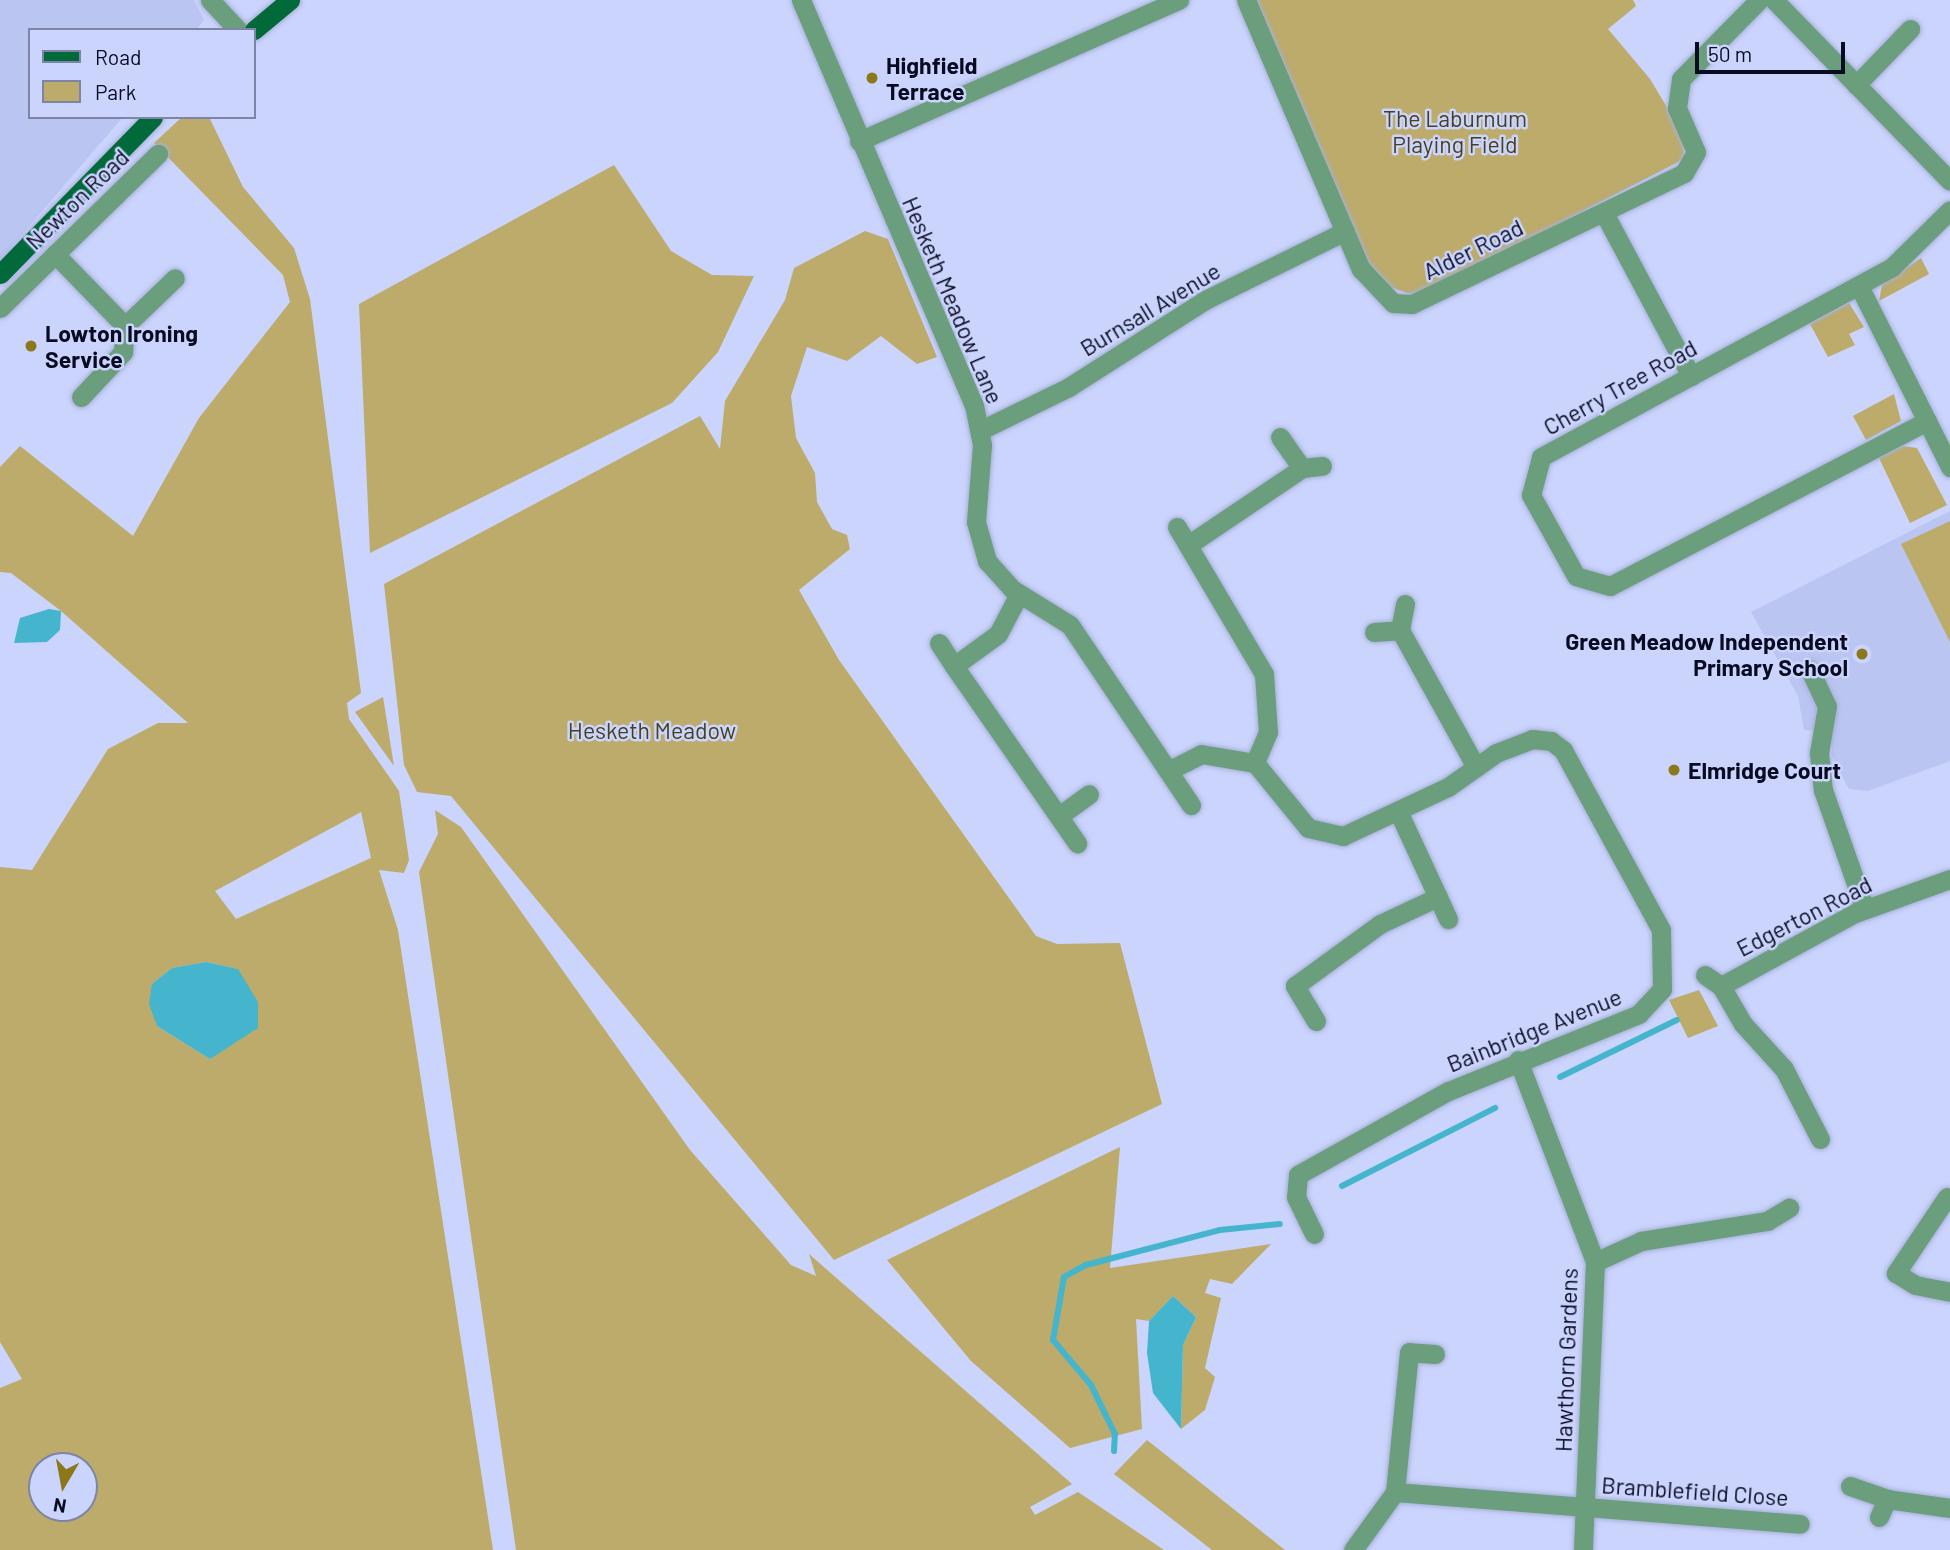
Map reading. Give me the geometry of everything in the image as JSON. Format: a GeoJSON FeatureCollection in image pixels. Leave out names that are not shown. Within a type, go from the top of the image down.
{"type":"FeatureCollection","features":[{"type":"Feature","properties":{"kind":"main road"},"geometry":{"type":"LineString","coordinates":[[256,28],[290,0]]}},
{"type":"Feature","properties":{"kind":"main road","name":"Newton Road"},"geometry":{"type":"LineString","coordinates":[[0,274],[151,119]]}},
{"type":"Feature","properties":{"kind":"street"},"geometry":{"type":"LineString","coordinates":[[210,0],[236,28]]}},
{"type":"Feature","properties":{"kind":"street","name":"Hesketh Meadow Lane"},"geometry":{"type":"LineString","coordinates":[[801,0],[981,430],[977,535],[995,573],[1019,594],[1070,625],[1191,804]]}},
{"type":"Feature","properties":{"kind":"street"},"geometry":{"type":"LineString","coordinates":[[859,141],[1179,0]]}},
{"type":"Feature","properties":{"kind":"street","name":"Alder Road"},"geometry":{"type":"LineString","coordinates":[[1246,0],[1345,231],[1377,292],[1393,303],[1412,304],[1604,213],[1693,163],[1695,141],[1676,108],[1678,88],[1759,0]]}},
{"type":"Feature","properties":{"kind":"street"},"geometry":{"type":"LineString","coordinates":[[1774,0],[1950,181]]}},
{"type":"Feature","properties":{"kind":"street"},"geometry":{"type":"LineString","coordinates":[[1856,85],[1909,29]]}},
{"type":"Feature","properties":{"kind":"street","name":"Newton Road"},"geometry":{"type":"LineString","coordinates":[[0,308],[158,154]]}},
{"type":"Feature","properties":{"kind":"street","name":"Cherry Tree Road"},"geometry":{"type":"LineString","coordinates":[[1927,421],[1610,586],[1586,583],[1531,495],[1534,469],[1541,457],[1859,286],[1912,251],[1950,210]]}},
{"type":"Feature","properties":{"kind":"street"},"geometry":{"type":"LineString","coordinates":[[1604,213],[1691,376]]}},
{"type":"Feature","properties":{"kind":"street","name":"Burnsall Avenue"},"geometry":{"type":"LineString","coordinates":[[981,430],[1069,387],[1205,300],[1345,231]]}},
{"type":"Feature","properties":{"kind":"street"},"geometry":{"type":"LineString","coordinates":[[55,254],[125,326]]}},
{"type":"Feature","properties":{"kind":"street"},"geometry":{"type":"LineString","coordinates":[[81,397],[123,352],[125,326],[175,278]]}},
{"type":"Feature","properties":{"kind":"street"},"geometry":{"type":"LineString","coordinates":[[1859,286],[1950,467]]}},
{"type":"Feature","properties":{"kind":"street"},"geometry":{"type":"LineString","coordinates":[[1188,545],[1312,467],[1280,437]]}},
{"type":"Feature","properties":{"kind":"street"},"geometry":{"type":"LineString","coordinates":[[1168,771],[1201,754],[1255,763],[1268,732],[1264,674],[1177,527]]}},
{"type":"Feature","properties":{"kind":"street"},"geometry":{"type":"LineString","coordinates":[[954,666],[998,634],[1019,594]]}},
{"type":"Feature","properties":{"kind":"street"},"geometry":{"type":"LineString","coordinates":[[1405,604],[1400,630],[1476,767]]}},
{"type":"Feature","properties":{"kind":"street"},"geometry":{"type":"LineString","coordinates":[[1374,632],[1400,630]]}},
{"type":"Feature","properties":{"kind":"street"},"geometry":{"type":"LineString","coordinates":[[939,643],[1077,843]]}},
{"type":"Feature","properties":{"kind":"street"},"geometry":{"type":"LineString","coordinates":[[1810,670],[1827,706],[1819,753],[1823,790],[1865,909]]}},
{"type":"Feature","properties":{"kind":"street","name":"Bainbridge Avenue"},"geometry":{"type":"LineString","coordinates":[[1255,763],[1308,828],[1323,836],[1361,831],[1399,813],[1476,767],[1532,740],[1563,750],[1647,898],[1665,959],[1662,989],[1639,1014],[1518,1060],[1298,1175],[1296,1197],[1314,1234]]}},
{"type":"Feature","properties":{"kind":"street"},"geometry":{"type":"LineString","coordinates":[[1059,816],[1089,794]]}},
{"type":"Feature","properties":{"kind":"street"},"geometry":{"type":"LineString","coordinates":[[1399,813],[1448,919]]}},
{"type":"Feature","properties":{"kind":"street","name":"Edgerton Road"},"geometry":{"type":"LineString","coordinates":[[1820,1139],[1784,1069],[1743,1024],[1713,980],[1865,909],[1950,879]]}},
{"type":"Feature","properties":{"kind":"street"},"geometry":{"type":"LineString","coordinates":[[1316,1021],[1289,981],[1380,924],[1438,897]]}},
{"type":"Feature","properties":{"kind":"street","name":"Hawthorn Gardens"},"geometry":{"type":"LineString","coordinates":[[1518,1060],[1595,1262],[1583,1550]]}},
{"type":"Feature","properties":{"kind":"street"},"geometry":{"type":"LineString","coordinates":[[1947,1197],[1896,1273],[1915,1286],[1950,1292]]}},
{"type":"Feature","properties":{"kind":"street"},"geometry":{"type":"LineString","coordinates":[[1595,1262],[1641,1241],[1767,1221],[1789,1208]]}},
{"type":"Feature","properties":{"kind":"street"},"geometry":{"type":"LineString","coordinates":[[1353,1550],[1395,1492],[1409,1352],[1435,1354]]}},
{"type":"Feature","properties":{"kind":"street"},"geometry":{"type":"LineString","coordinates":[[1850,1486],[1883,1508],[1950,1507]]}},
{"type":"Feature","properties":{"kind":"street","name":"Bramblefield Close"},"geometry":{"type":"LineString","coordinates":[[1395,1492],[1800,1524]]}},
{"type":"Feature","properties":{"kind":"shaded area"},"geometry":{"type":"Polygon","coordinates":[[[0,0],[194,0],[204,20],[198,28],[28,28],[28,119],[121,119],[0,260],[0,0]]]}},
{"type":"Feature","properties":{"kind":"shaded area","name":"Green Meadow Independent Primary School"},"geometry":{"type":"Polygon","coordinates":[[[1950,511],[1950,761],[1868,791],[1849,789],[1832,757],[1832,731],[1804,730],[1798,696],[1751,612],[1950,511]]]}},
{"type":"Feature","properties":{"kind":"shaded area"},"geometry":{"type":"Polygon","coordinates":[[[49,609],[61,611],[60,630],[47,642],[14,643],[20,618],[49,609]]]}},
{"type":"Feature","properties":{"kind":"shaded area"},"geometry":{"type":"Polygon","coordinates":[[[206,962],[238,969],[258,1002],[258,1028],[210,1059],[157,1026],[149,1004],[152,984],[172,968],[206,962]]]}},
{"type":"Feature","properties":{"kind":"shaded area"},"geometry":{"type":"Polygon","coordinates":[[[1173,1296],[1196,1317],[1183,1345],[1181,1429],[1153,1393],[1147,1353],[1149,1321],[1173,1296]]]}},
{"type":"Feature","properties":{"kind":"green space","name":"The Laburnum Playing Field"},"geometry":{"type":"Polygon","coordinates":[[[1253,0],[1633,0],[1636,6],[1608,29],[1650,79],[1683,134],[1684,159],[1430,290],[1410,294],[1384,285],[1366,261],[1253,0]]]}},
{"type":"Feature","properties":{"kind":"green space"},"geometry":{"type":"Polygon","coordinates":[[[180,119],[210,119],[243,187],[294,248],[310,299],[361,693],[347,703],[349,719],[399,791],[409,860],[404,873],[379,870],[398,930],[493,1550],[0,1550],[0,1388],[22,1379],[0,1342],[0,867],[32,870],[108,749],[158,723],[188,723],[61,611],[11,573],[0,572],[0,467],[20,446],[133,536],[199,418],[290,302],[283,275],[154,143],[180,119]],[[361,812],[215,891],[236,919],[371,858],[361,812]],[[206,962],[172,968],[152,984],[157,1026],[210,1059],[246,986],[237,969],[206,962]]]}},
{"type":"Feature","properties":{"kind":"green space"},"geometry":{"type":"Polygon","coordinates":[[[614,165],[671,251],[712,275],[754,276],[718,352],[672,403],[370,553],[359,304],[614,165]]]}},
{"type":"Feature","properties":{"kind":"green space","name":"Hesketh Meadow"},"geometry":{"type":"Polygon","coordinates":[[[865,231],[888,239],[937,357],[917,364],[881,336],[847,361],[807,347],[791,396],[796,438],[815,473],[817,502],[832,529],[847,535],[850,549],[799,590],[839,660],[1036,936],[1057,944],[1120,943],[1162,1104],[834,1260],[451,796],[417,792],[404,765],[384,584],[700,416],[720,449],[725,401],[785,300],[794,268],[865,231]]]}},
{"type":"Feature","properties":{"kind":"green space"},"geometry":{"type":"Polygon","coordinates":[[[1921,258],[1929,274],[1879,301],[1882,285],[1921,258]]]}},
{"type":"Feature","properties":{"kind":"green space"},"geometry":{"type":"Polygon","coordinates":[[[1849,303],[1864,327],[1849,334],[1855,345],[1828,357],[1810,324],[1849,303]]]}},
{"type":"Feature","properties":{"kind":"green space"},"geometry":{"type":"Polygon","coordinates":[[[1894,394],[1901,421],[1866,440],[1853,416],[1894,394]]]}},
{"type":"Feature","properties":{"kind":"green space"},"geometry":{"type":"Polygon","coordinates":[[[1903,446],[1917,448],[1947,505],[1910,523],[1879,458],[1903,446]]]}},
{"type":"Feature","properties":{"kind":"green space"},"geometry":{"type":"Polygon","coordinates":[[[1950,521],[1950,642],[1901,544],[1950,521]]]}},
{"type":"Feature","properties":{"kind":"green space"},"geometry":{"type":"Polygon","coordinates":[[[383,697],[394,766],[355,712],[383,697]]]}},
{"type":"Feature","properties":{"kind":"green space"},"geometry":{"type":"Polygon","coordinates":[[[435,810],[461,827],[690,1150],[791,1265],[816,1276],[809,1254],[1072,1484],[1030,1507],[1035,1515],[1078,1492],[1164,1550],[516,1550],[419,872],[438,834],[435,810]]]}},
{"type":"Feature","properties":{"kind":"green space"},"geometry":{"type":"Polygon","coordinates":[[[1699,990],[1718,1026],[1688,1038],[1669,1000],[1699,990]]]}},
{"type":"Feature","properties":{"kind":"green space"},"geometry":{"type":"Polygon","coordinates":[[[1120,1147],[1110,1268],[1271,1244],[1232,1284],[1210,1279],[1205,1293],[1221,1298],[1205,1368],[1215,1377],[1205,1410],[1181,1429],[1183,1345],[1196,1317],[1173,1296],[1149,1321],[1136,1319],[1142,1429],[1070,1448],[971,1361],[887,1260],[1120,1147]]]}},
{"type":"Feature","properties":{"kind":"green space"},"geometry":{"type":"Polygon","coordinates":[[[1147,1440],[1285,1550],[1212,1550],[1114,1474],[1147,1440]]]}},
{"type":"Feature","properties":{"kind":"waterway"},"geometry":{"type":"LineString","coordinates":[[1560,1077],[1677,1020]]}},
{"type":"Feature","properties":{"kind":"waterway"},"geometry":{"type":"LineString","coordinates":[[1342,1186],[1495,1108]]}},
{"type":"Feature","properties":{"kind":"waterway"},"geometry":{"type":"LineString","coordinates":[[1114,1451],[1115,1434],[1091,1385],[1053,1340],[1064,1277],[1086,1265],[1220,1230],[1280,1224]]}},
{"type":"Feature","properties":{"kind":"place","name":"Highfield Terrace"},"geometry":{"type":"Point","coordinates":[872,78]}},
{"type":"Feature","properties":{"kind":"place","name":"Lowton Ironing Service"},"geometry":{"type":"Point","coordinates":[31,346]}},
{"type":"Feature","properties":{"kind":"place","name":"Green Meadow Independent Primary School"},"geometry":{"type":"Point","coordinates":[1862,654]}},
{"type":"Feature","properties":{"kind":"place","name":"Elmridge Court"},"geometry":{"type":"Point","coordinates":[1674,770]}}]}
